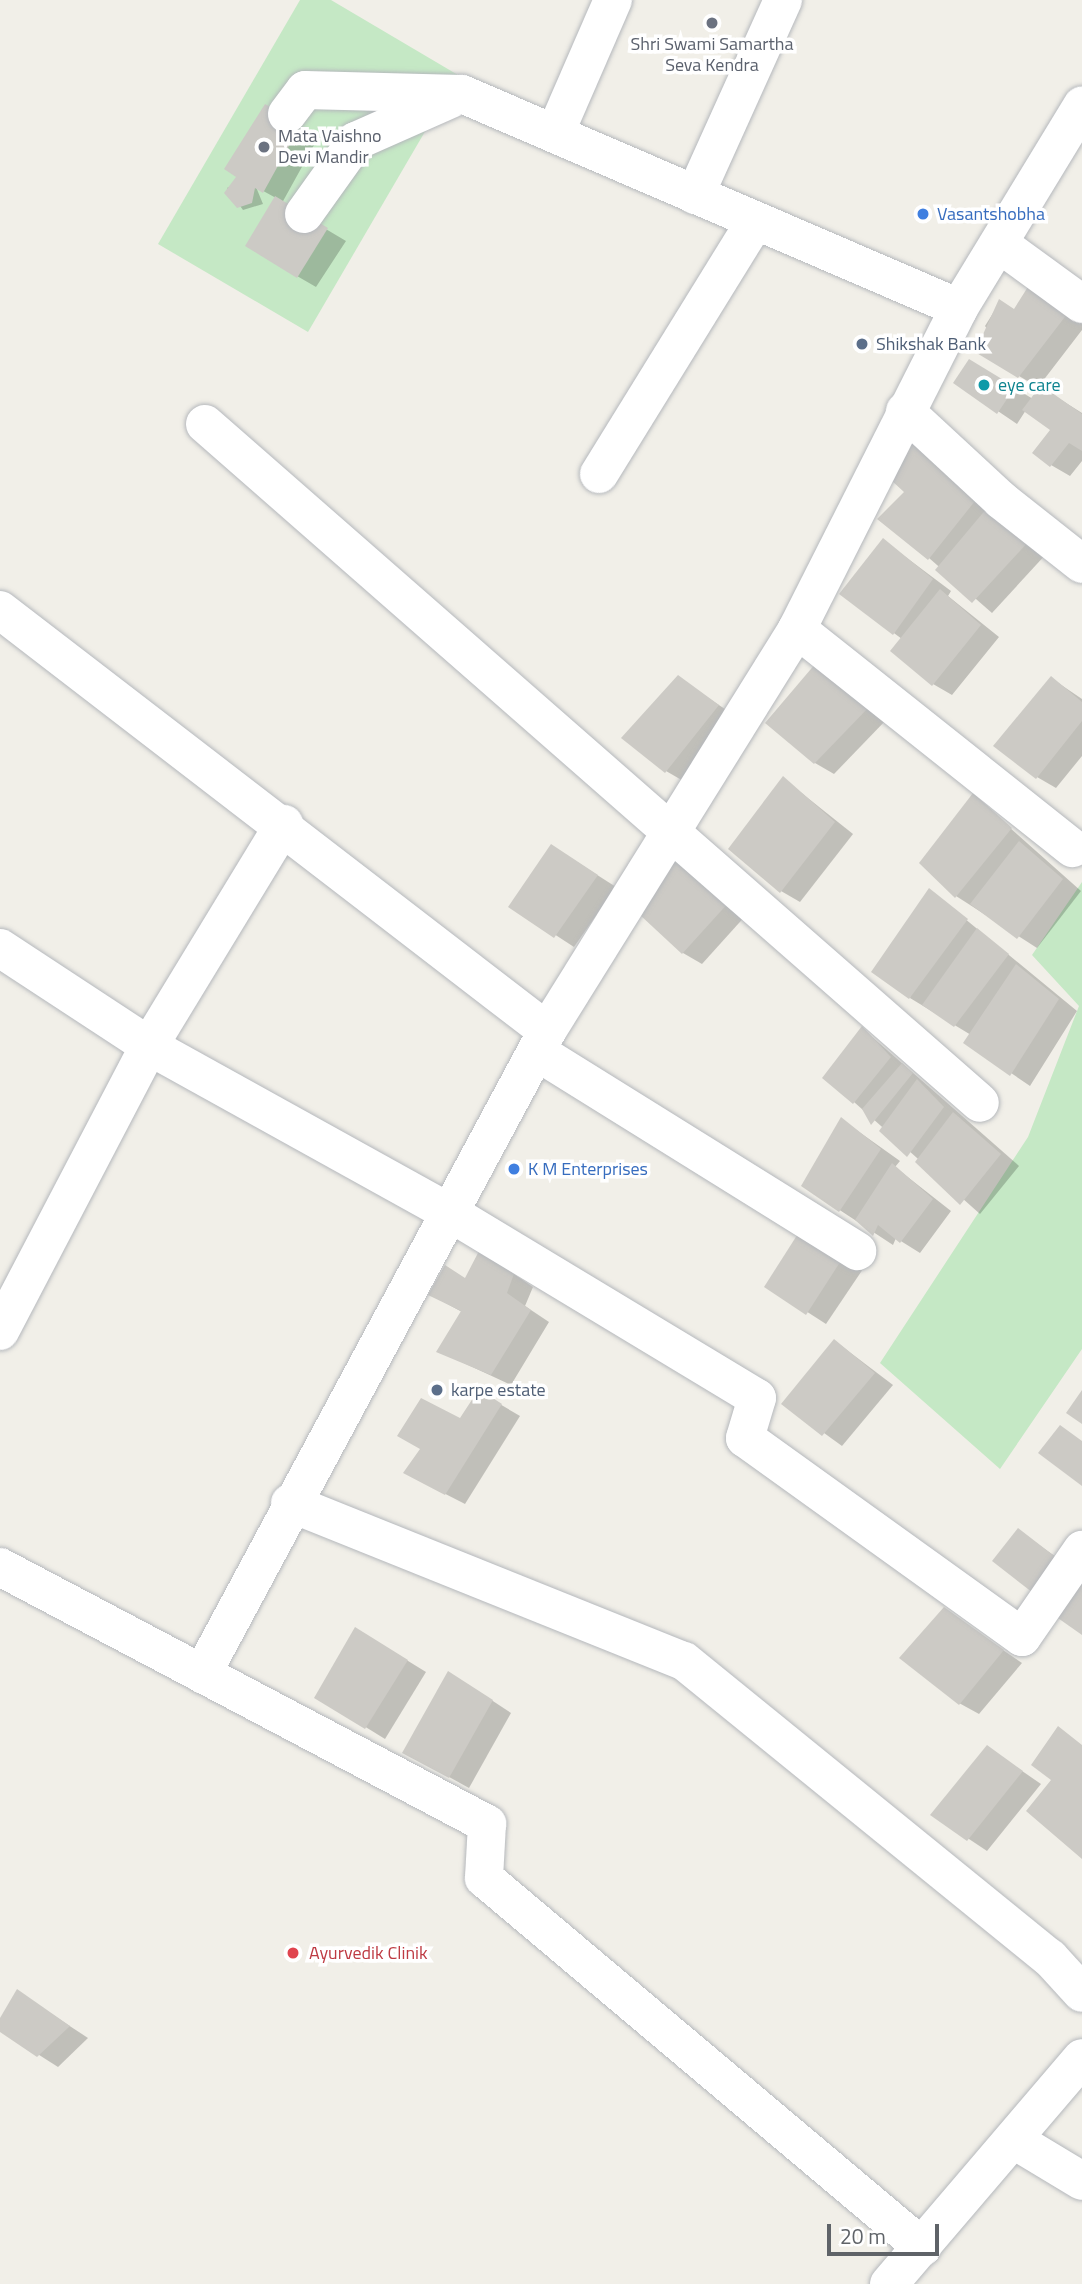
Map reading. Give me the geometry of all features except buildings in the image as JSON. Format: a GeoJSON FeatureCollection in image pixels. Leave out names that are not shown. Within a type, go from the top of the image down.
{"type":"FeatureCollection","features":[{"type":"Feature","properties":{"kind":"street"},"geometry":{"type":"LineString","coordinates":[[556,131],[614,0]]}},
{"type":"Feature","properties":{"kind":"street"},"geometry":{"type":"LineString","coordinates":[[695,195],[783,0]]}},
{"type":"Feature","properties":{"kind":"street"},"geometry":{"type":"LineString","coordinates":[[287,114],[306,90],[462,94],[556,131],[695,195],[958,309]]}},
{"type":"Feature","properties":{"kind":"street"},"geometry":{"type":"LineString","coordinates":[[304,214],[356,141],[462,94]]}},
{"type":"Feature","properties":{"kind":"street"},"geometry":{"type":"LineString","coordinates":[[202,1674],[290,1503],[447,1211],[668,831],[797,629],[958,309],[1001,246],[1082,106]]}},
{"type":"Feature","properties":{"kind":"street"},"geometry":{"type":"LineString","coordinates":[[599,474],[755,221]]}},
{"type":"Feature","properties":{"kind":"street"},"geometry":{"type":"LineString","coordinates":[[1001,246],[1082,304]]}},
{"type":"Feature","properties":{"kind":"street"},"geometry":{"type":"LineString","coordinates":[[905,411],[1001,500],[1082,564]]}},
{"type":"Feature","properties":{"kind":"street"},"geometry":{"type":"LineString","coordinates":[[205,424],[980,1103]]}},
{"type":"Feature","properties":{"kind":"street"},"geometry":{"type":"LineString","coordinates":[[0,610],[284,824],[543,1042],[857,1251]]}},
{"type":"Feature","properties":{"kind":"street"},"geometry":{"type":"LineString","coordinates":[[797,629],[1072,848]]}},
{"type":"Feature","properties":{"kind":"street"},"geometry":{"type":"LineString","coordinates":[[0,1331],[149,1046],[284,824]]}},
{"type":"Feature","properties":{"kind":"street"},"geometry":{"type":"LineString","coordinates":[[0,948],[149,1046],[447,1211],[757,1398],[745,1438],[1022,1637],[1082,1550]]}},
{"type":"Feature","properties":{"kind":"street"},"geometry":{"type":"LineString","coordinates":[[290,1503],[684,1661],[1050,1958],[1082,1993]]}},
{"type":"Feature","properties":{"kind":"street"},"geometry":{"type":"LineString","coordinates":[[0,1567],[487,1824],[484,1878],[922,2247]]}},
{"type":"Feature","properties":{"kind":"street"},"geometry":{"type":"LineString","coordinates":[[888,2284],[1082,2058]]}},
{"type":"Feature","properties":{"kind":"street"},"geometry":{"type":"LineString","coordinates":[[1014,2140],[1082,2181]]}},
{"type":"Feature","properties":{"kind":"green space"},"geometry":{"type":"Polygon","coordinates":[[[300,0],[331,0],[458,75],[308,332],[158,244],[300,0]]]}},
{"type":"Feature","properties":{"kind":"green space"},"geometry":{"type":"Polygon","coordinates":[[[1082,882],[1082,1349],[1000,1469],[880,1363],[1028,1137],[1079,1006],[1032,955],[1082,882]]]}},
{"type":"Feature","properties":{"kind":"place","name":"Shri Swami Samartha Seva Kendra"},"geometry":{"type":"Point","coordinates":[712,23]}},
{"type":"Feature","properties":{"kind":"place","name":"Mata Vaishno Devi Mandir"},"geometry":{"type":"Point","coordinates":[264,147]}},
{"type":"Feature","properties":{"kind":"place","name":"Vasantshobha"},"geometry":{"type":"Point","coordinates":[923,214]}},
{"type":"Feature","properties":{"kind":"place","name":"Shikshak Bank"},"geometry":{"type":"Point","coordinates":[862,344]}},
{"type":"Feature","properties":{"kind":"place","name":"eye care"},"geometry":{"type":"Point","coordinates":[984,385]}},
{"type":"Feature","properties":{"kind":"place","name":"K M Enterprises"},"geometry":{"type":"Point","coordinates":[514,1169]}},
{"type":"Feature","properties":{"kind":"place","name":"karpe estate"},"geometry":{"type":"Point","coordinates":[437,1390]}},
{"type":"Feature","properties":{"kind":"place","name":"Ayurvedik Clinik"},"geometry":{"type":"Point","coordinates":[293,1953]}}]}
